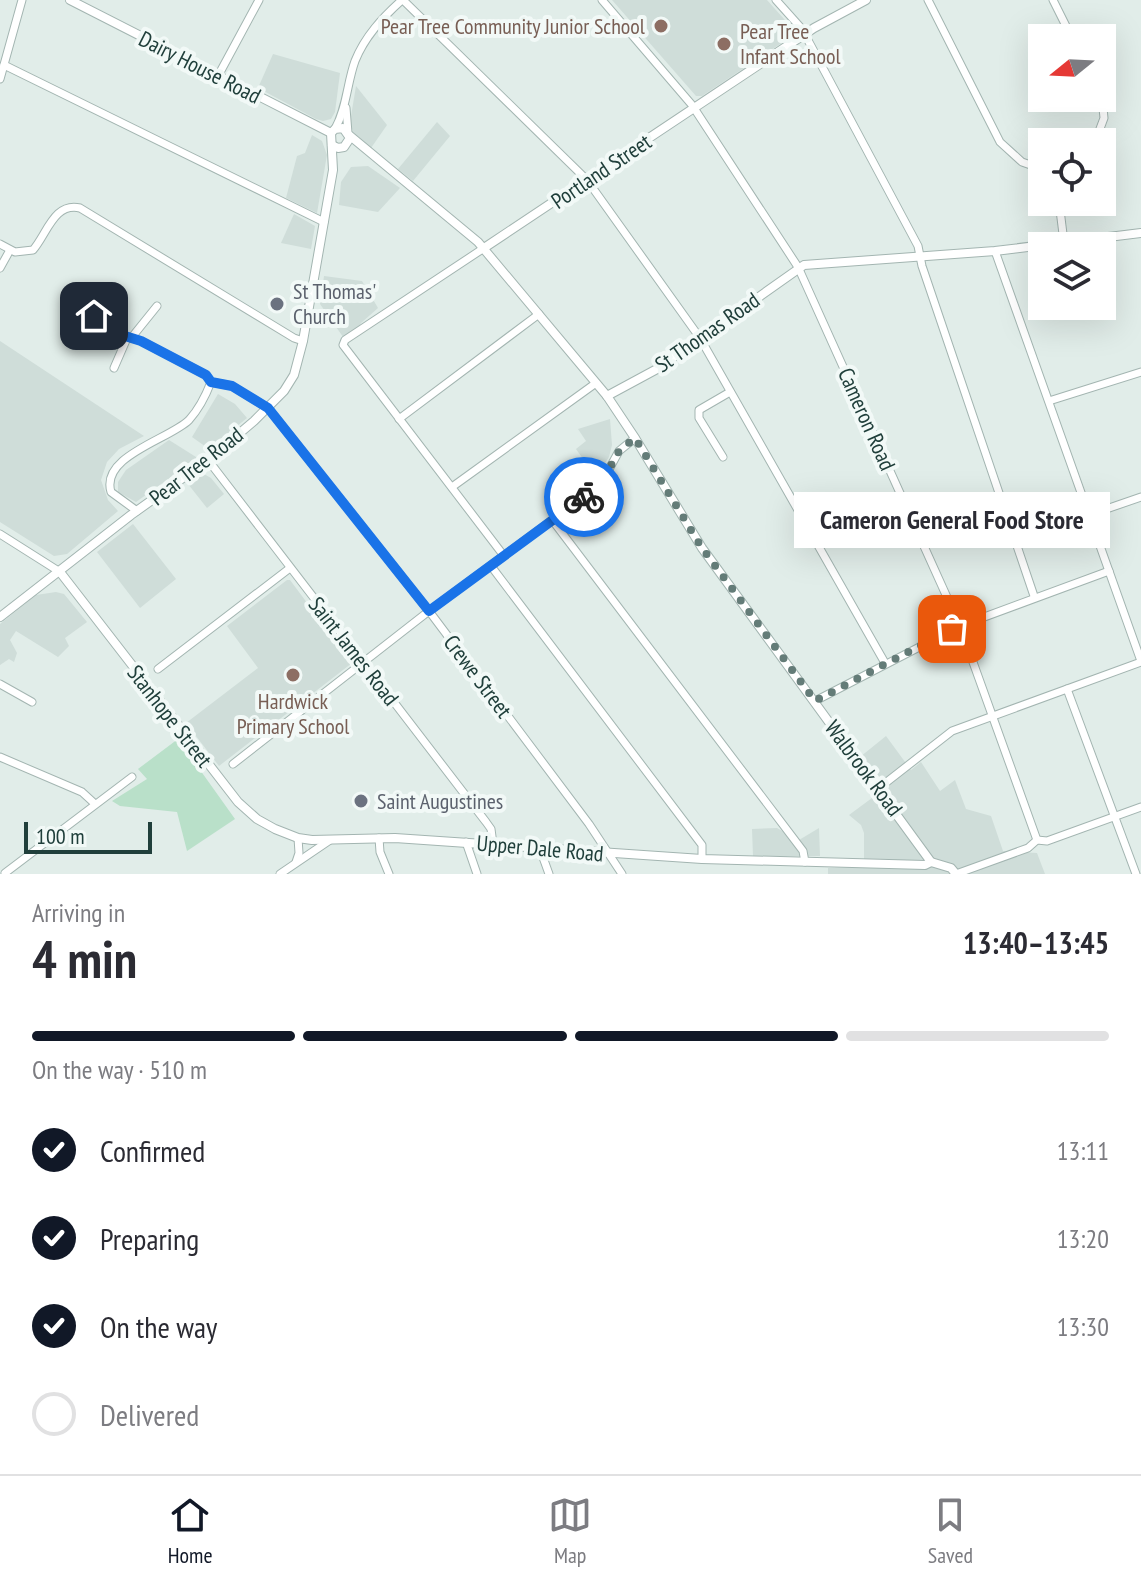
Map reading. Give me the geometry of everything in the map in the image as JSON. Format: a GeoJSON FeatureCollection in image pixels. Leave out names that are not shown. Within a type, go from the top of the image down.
{"type":"FeatureCollection","features":[{"type":"Feature","properties":{"kind":"street"},"geometry":{"type":"LineString","coordinates":[[0,79],[22,0]]}},
{"type":"Feature","properties":{"kind":"street","name":"Dairy House Road"},"geometry":{"type":"LineString","coordinates":[[70,0],[333,131]]}},
{"type":"Feature","properties":{"kind":"street"},"geometry":{"type":"LineString","coordinates":[[218,76],[259,0]]}},
{"type":"Feature","properties":{"kind":"street"},"geometry":{"type":"LineString","coordinates":[[372,156],[332,145],[333,131],[345,106],[355,61],[365,41],[377,24],[403,0],[587,180],[700,338],[885,663]]}},
{"type":"Feature","properties":{"kind":"street","name":"Cameron Road"},"geometry":{"type":"LineString","coordinates":[[602,0],[695,109],[798,267],[960,626],[1037,840]]}},
{"type":"Feature","properties":{"kind":"street"},"geometry":{"type":"LineString","coordinates":[[776,0],[805,35],[918,246],[1034,596]]}},
{"type":"Feature","properties":{"kind":"street","name":"Portland Street"},"geometry":{"type":"LineString","coordinates":[[399,419],[343,349],[345,340],[805,35],[866,0]]}},
{"type":"Feature","properties":{"kind":"street"},"geometry":{"type":"LineString","coordinates":[[928,0],[1000,142],[1028,164]]}},
{"type":"Feature","properties":{"kind":"street"},"geometry":{"type":"LineString","coordinates":[[1053,0],[1065,24]]}},
{"type":"Feature","properties":{"kind":"street"},"geometry":{"type":"LineString","coordinates":[[0,37],[10,40]]}},
{"type":"Feature","properties":{"kind":"street"},"geometry":{"type":"LineString","coordinates":[[4,65],[324,222]]}},
{"type":"Feature","properties":{"kind":"street"},"geometry":{"type":"LineString","coordinates":[[345,106],[349,134],[345,147]]}},
{"type":"Feature","properties":{"kind":"street"},"geometry":{"type":"LineString","coordinates":[[333,131],[343,128],[372,156],[484,248],[607,396]]}},
{"type":"Feature","properties":{"kind":"street","name":"Pear Tree Road"},"geometry":{"type":"LineString","coordinates":[[0,617],[208,460],[268,408],[294,375],[303,341],[333,170],[332,145]]}},
{"type":"Feature","properties":{"kind":"street","name":"Pear Tree Road"},"geometry":{"type":"LineString","coordinates":[[333,170],[345,147]]}},
{"type":"Feature","properties":{"kind":"street"},"geometry":{"type":"LineString","coordinates":[[0,244],[23,253],[33,250],[58,212],[75,206],[303,341]]}},
{"type":"Feature","properties":{"kind":"street","name":"St Thomas Road"},"geometry":{"type":"LineString","coordinates":[[1116,236],[1141,233]]}},
{"type":"Feature","properties":{"kind":"street","name":"St Thomas Road"},"geometry":{"type":"LineString","coordinates":[[607,396],[657,369],[798,267],[837,260],[920,257],[1028,247]]}},
{"type":"Feature","properties":{"kind":"street"},"geometry":{"type":"LineString","coordinates":[[0,268],[10,250]]}},
{"type":"Feature","properties":{"kind":"street"},"geometry":{"type":"LineString","coordinates":[[879,788],[949,732],[1141,662],[995,251]]}},
{"type":"Feature","properties":{"kind":"street"},"geometry":{"type":"LineString","coordinates":[[75,304],[83,306],[109,331],[206,375],[211,382],[232,386],[268,408]]}},
{"type":"Feature","properties":{"kind":"street"},"geometry":{"type":"LineString","coordinates":[[114,368],[130,338],[157,306]]}},
{"type":"Feature","properties":{"kind":"street"},"geometry":{"type":"LineString","coordinates":[[504,556],[399,419],[539,314]]}},
{"type":"Feature","properties":{"kind":"street"},"geometry":{"type":"LineString","coordinates":[[1049,401],[1141,372]]}},
{"type":"Feature","properties":{"kind":"street"},"geometry":{"type":"LineString","coordinates":[[137,511],[111,492],[110,481],[114,472],[134,453],[189,420],[211,382]]}},
{"type":"Feature","properties":{"kind":"street"},"geometry":{"type":"LineString","coordinates":[[452,487],[596,383]]}},
{"type":"Feature","properties":{"kind":"street"},"geometry":{"type":"LineString","coordinates":[[723,457],[699,418],[699,410],[730,392]]}},
{"type":"Feature","properties":{"kind":"street","name":"Walbrook Road"},"geometry":{"type":"LineString","coordinates":[[607,396],[702,548],[919,843],[927,867]]}},
{"type":"Feature","properties":{"kind":"street","name":"Crewe Street"},"geometry":{"type":"LineString","coordinates":[[268,408],[429,611],[622,874]]}},
{"type":"Feature","properties":{"kind":"street"},"geometry":{"type":"LineString","coordinates":[[233,764],[429,611],[601,484],[619,451],[635,438]]}},
{"type":"Feature","properties":{"kind":"street","name":"Saint James Road"},"geometry":{"type":"LineString","coordinates":[[208,460],[486,822],[491,829],[493,844]]}},
{"type":"Feature","properties":{"kind":"street"},"geometry":{"type":"LineString","coordinates":[[1089,515],[1141,497]]}},
{"type":"Feature","properties":{"kind":"street"},"geometry":{"type":"LineString","coordinates":[[553,521],[803,851],[805,862]]}},
{"type":"Feature","properties":{"kind":"street"},"geometry":{"type":"LineString","coordinates":[[0,534],[60,572]]}},
{"type":"Feature","properties":{"kind":"street"},"geometry":{"type":"LineString","coordinates":[[491,566],[702,845],[702,859]]}},
{"type":"Feature","properties":{"kind":"street"},"geometry":{"type":"LineString","coordinates":[[158,669],[290,568]]}},
{"type":"Feature","properties":{"kind":"street"},"geometry":{"type":"LineString","coordinates":[[815,701],[960,626],[1034,596],[1109,571]]}},
{"type":"Feature","properties":{"kind":"street","name":"Stanhope Street"},"geometry":{"type":"LineString","coordinates":[[60,572],[238,802],[257,819],[298,838]]}},
{"type":"Feature","properties":{"kind":"street"},"geometry":{"type":"LineString","coordinates":[[0,684],[32,702]]}},
{"type":"Feature","properties":{"kind":"street"},"geometry":{"type":"LineString","coordinates":[[1067,689],[1136,874]]}},
{"type":"Feature","properties":{"kind":"street"},"geometry":{"type":"LineString","coordinates":[[1,770],[2,758],[82,792],[94,803]]}},
{"type":"Feature","properties":{"kind":"street"},"geometry":{"type":"LineString","coordinates":[[0,866],[5,874],[94,803],[132,777]]}},
{"type":"Feature","properties":{"kind":"street"},"geometry":{"type":"LineString","coordinates":[[927,867],[951,868],[956,874],[1028,848],[1037,840],[1044,842],[1141,807]]}},
{"type":"Feature","properties":{"kind":"street"},"geometry":{"type":"LineString","coordinates":[[295,864],[299,853],[298,838]]}},
{"type":"Feature","properties":{"kind":"street","name":"Upper Dale Road"},"geometry":{"type":"LineString","coordinates":[[298,838],[466,842],[702,859],[907,863],[927,867]]}},
{"type":"Feature","properties":{"kind":"street"},"geometry":{"type":"LineString","coordinates":[[379,838],[380,852],[389,874]]}},
{"type":"Feature","properties":{"kind":"street"},"geometry":{"type":"LineString","coordinates":[[280,874],[330,840]]}},
{"type":"Feature","properties":{"kind":"street"},"geometry":{"type":"LineString","coordinates":[[466,842],[477,874]]}},
{"type":"Feature","properties":{"kind":"street"},"geometry":{"type":"LineString","coordinates":[[907,863],[913,858],[919,843]]}},
{"type":"Feature","properties":{"kind":"street"},"geometry":{"type":"LineString","coordinates":[[540,849],[549,874]]}},
{"type":"Feature","properties":{"kind":"shaded area","name":"Pear Tree Infant School"},"geometry":{"type":"Polygon","coordinates":[[[612,0],[767,0],[793,29],[792,36],[702,96],[696,96],[612,0]]]}},
{"type":"Feature","properties":{"kind":"shaded area"},"geometry":{"type":"Polygon","coordinates":[[[273,54],[340,73],[335,112],[331,119],[316,119],[258,88],[273,54]]]}},
{"type":"Feature","properties":{"kind":"shaded area"},"geometry":{"type":"Polygon","coordinates":[[[356,86],[387,125],[371,148],[353,132],[350,122],[356,86]]]}},
{"type":"Feature","properties":{"kind":"shaded area"},"geometry":{"type":"Polygon","coordinates":[[[437,122],[450,136],[413,181],[398,169],[437,122]]]}},
{"type":"Feature","properties":{"kind":"shaded area"},"geometry":{"type":"Polygon","coordinates":[[[312,135],[322,141],[327,155],[317,213],[286,198],[297,156],[305,153],[312,135]]]}},
{"type":"Feature","properties":{"kind":"shaded area"},"geometry":{"type":"Polygon","coordinates":[[[368,166],[400,188],[378,212],[339,205],[341,182],[351,167],[368,166]]]}},
{"type":"Feature","properties":{"kind":"shaded area"},"geometry":{"type":"Polygon","coordinates":[[[294,214],[315,226],[311,249],[281,243],[294,214]]]}},
{"type":"Feature","properties":{"kind":"shaded area"},"geometry":{"type":"Polygon","coordinates":[[[324,276],[362,281],[378,308],[361,323],[348,344],[320,304],[324,276]]]}},
{"type":"Feature","properties":{"kind":"shaded area"},"geometry":{"type":"Polygon","coordinates":[[[0,341],[144,436],[119,449],[107,462],[101,480],[108,500],[118,511],[67,554],[54,556],[0,522],[0,341]]]}},
{"type":"Feature","properties":{"kind":"shaded area"},"geometry":{"type":"Polygon","coordinates":[[[218,394],[235,404],[247,418],[209,449],[192,437],[218,394]]]}},
{"type":"Feature","properties":{"kind":"shaded area"},"geometry":{"type":"Polygon","coordinates":[[[610,419],[612,445],[609,457],[596,477],[576,449],[586,441],[578,429],[610,419]]]}},
{"type":"Feature","properties":{"kind":"shaded area"},"geometry":{"type":"Polygon","coordinates":[[[169,440],[196,459],[136,502],[118,492],[118,482],[126,470],[169,440]]]}},
{"type":"Feature","properties":{"kind":"shaded area"},"geometry":{"type":"Polygon","coordinates":[[[202,473],[211,478],[224,494],[207,508],[188,484],[202,473]]]}},
{"type":"Feature","properties":{"kind":"shaded area"},"geometry":{"type":"Polygon","coordinates":[[[133,524],[176,579],[140,608],[97,552],[133,524]]]}},
{"type":"Feature","properties":{"kind":"shaded area","name":"Hardwick Primary School"},"geometry":{"type":"Polygon","coordinates":[[[287,580],[352,663],[219,766],[186,723],[258,668],[227,626],[287,580]]]}},
{"type":"Feature","properties":{"kind":"shaded area"},"geometry":{"type":"Polygon","coordinates":[[[64,594],[87,622],[65,638],[69,646],[58,657],[16,631],[10,640],[17,653],[14,662],[9,659],[0,665],[0,624],[36,595],[64,594]]]}},
{"type":"Feature","properties":{"kind":"shaded area"},"geometry":{"type":"Polygon","coordinates":[[[886,736],[911,770],[921,762],[940,791],[955,780],[966,809],[991,816],[1003,851],[1037,853],[1045,874],[828,874],[828,868],[864,867],[864,833],[861,825],[849,815],[876,795],[860,757],[886,736]]]}},
{"type":"Feature","properties":{"kind":"shaded area"},"geometry":{"type":"Polygon","coordinates":[[[777,828],[799,840],[819,828],[820,856],[753,856],[752,829],[777,828]]]}},
{"type":"Feature","properties":{"kind":"green space"},"geometry":{"type":"Polygon","coordinates":[[[178,739],[235,819],[187,851],[177,812],[120,806],[112,801],[147,779],[138,769],[178,739]]]}},
{"type":"Feature","properties":{"kind":"way so far"},"geometry":{"type":"LineString","coordinates":[[584,497],[601,484],[619,451],[635,438],[702,548],[815,701],[952,629]]}},
{"type":"Feature","properties":{"kind":"place","name":"Pear Tree Community Junior School"},"geometry":{"type":"Point","coordinates":[661,26]}},
{"type":"Feature","properties":{"kind":"place","name":"Pear Tree Infant School"},"geometry":{"type":"Point","coordinates":[724,44]}},
{"type":"Feature","properties":{"kind":"place","name":"St Thomas' Church"},"geometry":{"type":"Point","coordinates":[277,304]}},
{"type":"Feature","properties":{"kind":"place","name":"Cameron General Food Store"},"geometry":{"type":"Point","coordinates":[952,629]}},
{"type":"Feature","properties":{"kind":"place","name":"Hardwick Primary School"},"geometry":{"type":"Point","coordinates":[293,675]}},
{"type":"Feature","properties":{"kind":"place","name":"Saint Augustines"},"geometry":{"type":"Point","coordinates":[361,801]}},
{"type":"Feature","properties":{"kind":"route"},"geometry":{"type":"LineString","coordinates":[[94,316],[109,331],[141,341],[206,375],[211,382],[232,386],[268,408],[429,611],[584,497]]}}]}
